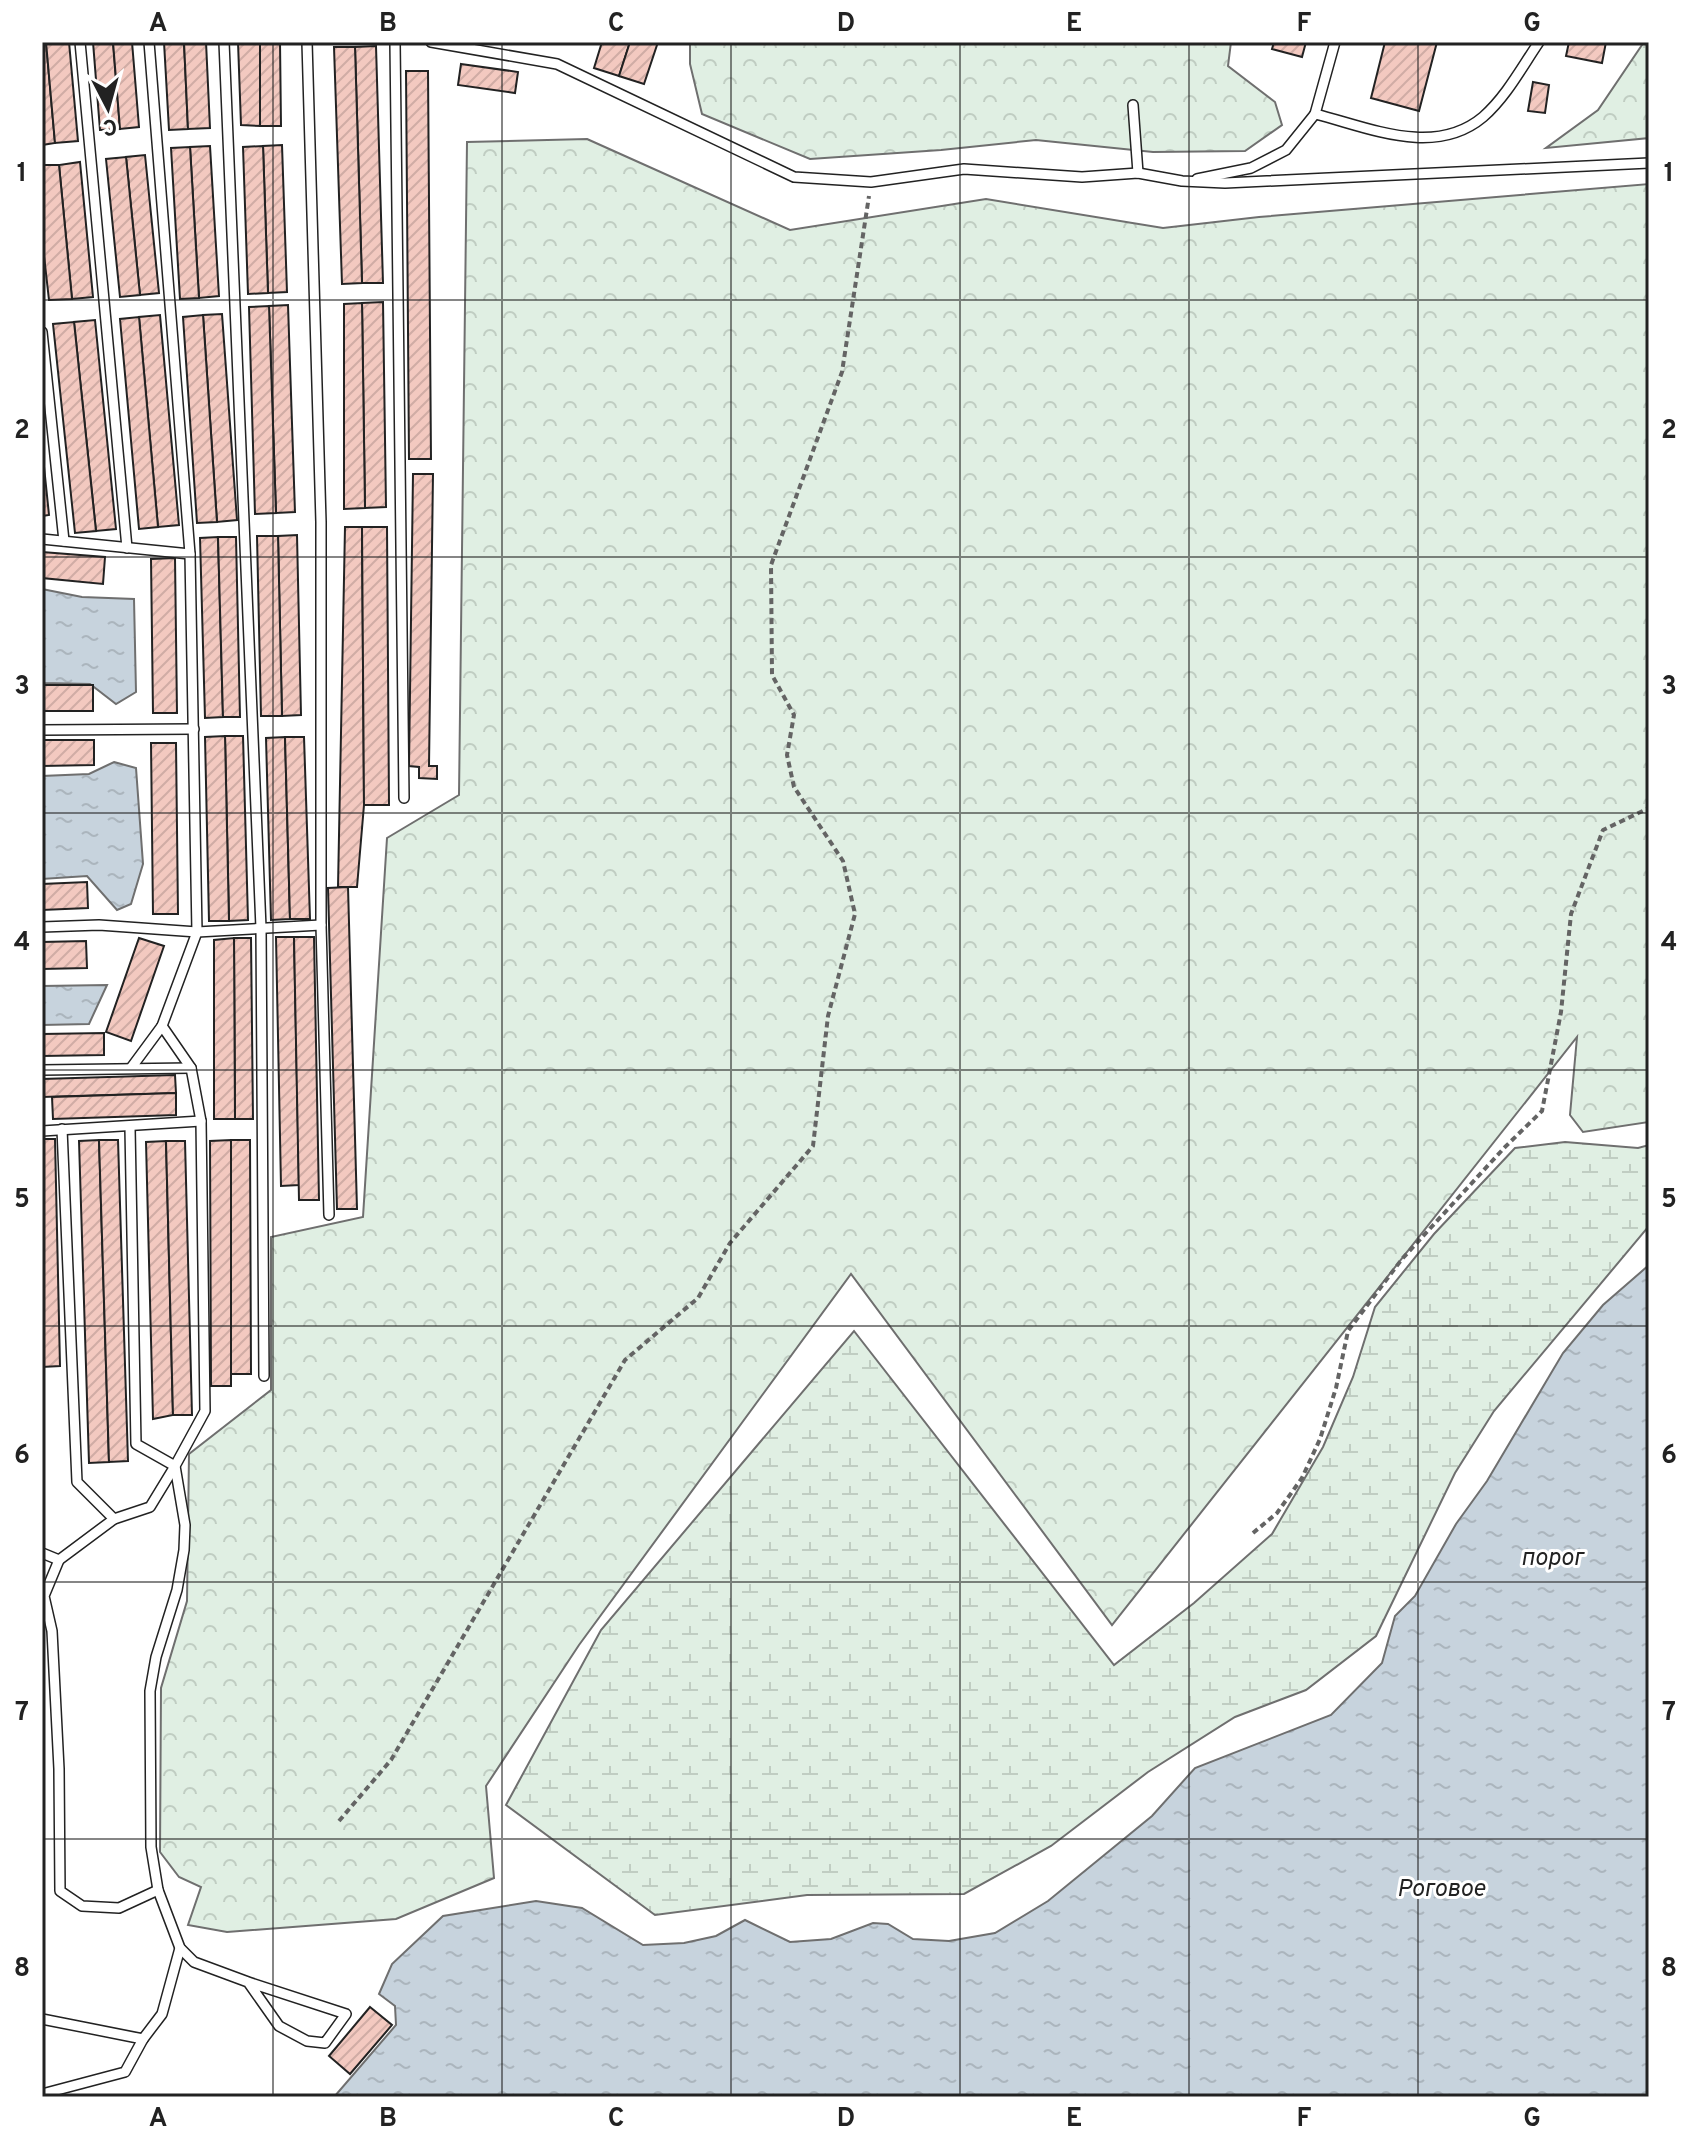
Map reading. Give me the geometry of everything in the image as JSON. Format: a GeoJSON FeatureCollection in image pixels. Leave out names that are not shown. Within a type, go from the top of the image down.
{"type":"FeatureCollection","features":[{"type":"Feature","properties":{"kind":"lane"},"geometry":{"type":"LineString","coordinates":[[80,42],[127,548]]}},
{"type":"Feature","properties":{"kind":"lane"},"geometry":{"type":"LineString","coordinates":[[131,1068],[162,1026],[197,932],[190,554],[149,42]]}},
{"type":"Feature","properties":{"kind":"lane"},"geometry":{"type":"LineString","coordinates":[[224,42],[261,928],[264,1376]]}},
{"type":"Feature","properties":{"kind":"lane"},"geometry":{"type":"LineString","coordinates":[[307,42],[321,522],[321,925],[329,1215]]}},
{"type":"Feature","properties":{"kind":"lane"},"geometry":{"type":"LineString","coordinates":[[395,42],[404,798]]}},
{"type":"Feature","properties":{"kind":"lane"},"geometry":{"type":"LineString","coordinates":[[431,42],[557,64],[794,177],[871,182],[964,169],[1082,177],[1138,173],[1182,181],[1225,183],[1649,163]]}},
{"type":"Feature","properties":{"kind":"lane"},"geometry":{"type":"LineString","coordinates":[[1182,181],[1251,168],[1286,150],[1315,114],[1335,42]]}},
{"type":"Feature","properties":{"kind":"lane"},"geometry":{"type":"LineString","coordinates":[[1315,114],[1386,135],[1449,136],[1482,118],[1495,105],[1539,42]]}},
{"type":"Feature","properties":{"kind":"lane"},"geometry":{"type":"LineString","coordinates":[[1133,105],[1138,173]]}},
{"type":"Feature","properties":{"kind":"lane"},"geometry":{"type":"LineString","coordinates":[[42,332],[64,541]]}},
{"type":"Feature","properties":{"kind":"lane"},"geometry":{"type":"LineString","coordinates":[[42,539],[190,554]]}},
{"type":"Feature","properties":{"kind":"lane"},"geometry":{"type":"LineString","coordinates":[[42,730],[194,729]]}},
{"type":"Feature","properties":{"kind":"lane"},"geometry":{"type":"LineString","coordinates":[[42,927],[99,925],[197,932],[321,925]]}},
{"type":"Feature","properties":{"kind":"lane"},"geometry":{"type":"LineString","coordinates":[[158,1890],[119,1908],[82,1906],[60,1891],[59,1769],[52,1631],[44,1596],[59,1560],[114,1519],[150,1507],[205,1411],[201,1121],[191,1068],[162,1026]]}},
{"type":"Feature","properties":{"kind":"lane"},"geometry":{"type":"LineString","coordinates":[[42,1070],[191,1068]]}},
{"type":"Feature","properties":{"kind":"lane"},"geometry":{"type":"LineString","coordinates":[[42,1131],[130,1128],[201,1121]]}},
{"type":"Feature","properties":{"kind":"lane"},"geometry":{"type":"LineString","coordinates":[[130,1128],[136,1444],[175,1466]]}},
{"type":"Feature","properties":{"kind":"lane"},"geometry":{"type":"LineString","coordinates":[[62,1129],[77,1482],[114,1519]]}},
{"type":"Feature","properties":{"kind":"lane"},"geometry":{"type":"LineString","coordinates":[[175,1466],[185,1525],[184,1550],[177,1590],[156,1657],[150,1691],[151,1847],[158,1890],[180,1948],[194,1962],[346,2014],[325,2043],[307,2041],[279,2026],[248,1982]]}},
{"type":"Feature","properties":{"kind":"lane"},"geometry":{"type":"LineString","coordinates":[[42,1553],[59,1560]]}},
{"type":"Feature","properties":{"kind":"lane"},"geometry":{"type":"LineString","coordinates":[[42,2094],[125,2072],[143,2039],[162,2014],[180,1948]]}},
{"type":"Feature","properties":{"kind":"lane"},"geometry":{"type":"LineString","coordinates":[[42,2019],[143,2039]]}},
{"type":"Feature","properties":{"kind":"path"},"geometry":{"type":"LineString","coordinates":[[339,1821],[391,1760],[625,1360],[698,1298],[730,1243],[813,1146],[828,1016],[855,914],[843,861],[794,787],[787,755],[794,715],[772,675],[771,565],[842,372],[871,182]]}},
{"type":"Feature","properties":{"kind":"path"},"geometry":{"type":"LineString","coordinates":[[1253,1533],[1277,1513],[1302,1478],[1328,1414],[1348,1331],[1402,1259],[1542,1111],[1561,1012],[1571,914],[1603,830],[1649,808]]}},
{"type":"Feature","properties":{"kind":"green space"},"geometry":{"type":"Polygon","coordinates":[[[690,42],[1231,42],[1228,66],[1275,102],[1282,125],[1245,151],[1153,152],[1036,140],[810,159],[702,114],[690,64],[690,42]]]}},
{"type":"Feature","properties":{"kind":"green space"},"geometry":{"type":"Polygon","coordinates":[[[1644,42],[1649,42],[1649,138],[1546,148],[1598,110],[1644,42]]]}},
{"type":"Feature","properties":{"kind":"green space"},"geometry":{"type":"Polygon","coordinates":[[[587,139],[790,230],[986,199],[1163,228],[1649,184],[1649,1122],[1583,1132],[1570,1115],[1577,1037],[1112,1625],[851,1274],[579,1645],[486,1786],[494,1878],[396,1919],[227,1932],[188,1925],[201,1887],[179,1877],[160,1852],[161,1688],[187,1601],[189,1454],[271,1390],[271,1237],[363,1217],[387,838],[459,795],[467,142],[587,139]]]}},
{"type":"Feature","properties":{"kind":"green space"},"geometry":{"type":"Polygon","coordinates":[[[1565,1142],[1638,1148],[1649,1145],[1649,1226],[1494,1411],[1455,1473],[1376,1636],[1306,1690],[1235,1717],[1148,1772],[1051,1846],[964,1894],[807,1895],[655,1915],[506,1805],[601,1630],[854,1331],[1114,1665],[1194,1603],[1272,1534],[1323,1447],[1353,1377],[1375,1307],[1434,1234],[1515,1148],[1565,1142]]]}},
{"type":"Feature","properties":{"kind":"water"},"geometry":{"type":"Polygon","coordinates":[[[42,589],[82,597],[134,599],[136,692],[116,704],[90,684],[42,683],[42,589]]]}},
{"type":"Feature","properties":{"kind":"water"},"geometry":{"type":"Polygon","coordinates":[[[114,762],[136,768],[143,864],[131,904],[117,910],[87,876],[42,879],[42,776],[89,774],[114,762]]]}},
{"type":"Feature","properties":{"kind":"water"},"geometry":{"type":"Polygon","coordinates":[[[107,985],[89,1024],[42,1025],[42,986],[107,985]]]}},
{"type":"Feature","properties":{"kind":"water","name":"Роговое"},"geometry":{"type":"Polygon","coordinates":[[[1649,1265],[1649,2097],[334,2097],[396,2025],[395,2006],[379,1994],[392,1964],[443,1916],[536,1901],[582,1908],[643,1945],[684,1943],[716,1936],[745,1920],[790,1942],[831,1939],[873,1923],[888,1924],[913,1939],[949,1941],[995,1933],[1048,1901],[1152,1816],[1195,1768],[1331,1715],[1382,1663],[1395,1616],[1415,1596],[1456,1524],[1487,1481],[1563,1353],[1603,1305],[1649,1265]]]}},
{"type":"Feature","properties":{"kind":"building"},"geometry":{"type":"Polygon","coordinates":[[[42,42],[46,42],[55,143],[42,145],[42,42]]]}},
{"type":"Feature","properties":{"kind":"building"},"geometry":{"type":"Polygon","coordinates":[[[46,42],[69,42],[78,141],[55,143],[46,42]]]}},
{"type":"Feature","properties":{"kind":"building"},"geometry":{"type":"Polygon","coordinates":[[[93,42],[113,42],[120,129],[100,130],[93,42]]]}},
{"type":"Feature","properties":{"kind":"building"},"geometry":{"type":"Polygon","coordinates":[[[113,42],[132,42],[139,127],[120,129],[113,42]]]}},
{"type":"Feature","properties":{"kind":"building"},"geometry":{"type":"Polygon","coordinates":[[[164,42],[184,42],[188,129],[169,130],[164,42]]]}},
{"type":"Feature","properties":{"kind":"building"},"geometry":{"type":"Polygon","coordinates":[[[184,42],[206,42],[210,128],[188,129],[184,42]]]}},
{"type":"Feature","properties":{"kind":"building"},"geometry":{"type":"Polygon","coordinates":[[[238,42],[260,42],[260,126],[241,125],[238,42]]]}},
{"type":"Feature","properties":{"kind":"building"},"geometry":{"type":"Polygon","coordinates":[[[260,42],[280,42],[281,126],[260,126],[260,42]]]}},
{"type":"Feature","properties":{"kind":"building"},"geometry":{"type":"Polygon","coordinates":[[[602,42],[630,42],[619,76],[594,68],[602,42]]]}},
{"type":"Feature","properties":{"kind":"building"},"geometry":{"type":"Polygon","coordinates":[[[630,42],[658,42],[644,84],[619,76],[630,42]]]}},
{"type":"Feature","properties":{"kind":"building"},"geometry":{"type":"Polygon","coordinates":[[[1274,42],[1306,42],[1302,57],[1272,49],[1274,42]]]}},
{"type":"Feature","properties":{"kind":"building"},"geometry":{"type":"Polygon","coordinates":[[[1385,42],[1437,42],[1419,111],[1371,98],[1385,42]]]}},
{"type":"Feature","properties":{"kind":"building"},"geometry":{"type":"Polygon","coordinates":[[[1569,42],[1606,42],[1602,63],[1566,56],[1569,42]]]}},
{"type":"Feature","properties":{"kind":"building"},"geometry":{"type":"Polygon","coordinates":[[[376,46],[383,283],[362,283],[355,47],[376,46]]]}},
{"type":"Feature","properties":{"kind":"building"},"geometry":{"type":"Polygon","coordinates":[[[334,47],[355,47],[362,283],[342,284],[334,47]]]}},
{"type":"Feature","properties":{"kind":"building"},"geometry":{"type":"Polygon","coordinates":[[[461,64],[518,72],[515,93],[458,85],[461,64]]]}},
{"type":"Feature","properties":{"kind":"building"},"geometry":{"type":"Polygon","coordinates":[[[406,71],[428,71],[431,459],[409,459],[406,71]]]}},
{"type":"Feature","properties":{"kind":"building"},"geometry":{"type":"Polygon","coordinates":[[[1533,82],[1549,85],[1545,113],[1528,111],[1533,82]]]}},
{"type":"Feature","properties":{"kind":"building"},"geometry":{"type":"Polygon","coordinates":[[[282,145],[287,292],[268,293],[263,146],[282,145]]]}},
{"type":"Feature","properties":{"kind":"building"},"geometry":{"type":"Polygon","coordinates":[[[210,146],[219,296],[199,298],[190,147],[210,146]]]}},
{"type":"Feature","properties":{"kind":"building"},"geometry":{"type":"Polygon","coordinates":[[[263,146],[268,293],[248,294],[243,147],[263,146]]]}},
{"type":"Feature","properties":{"kind":"building"},"geometry":{"type":"Polygon","coordinates":[[[190,147],[199,298],[180,299],[171,148],[190,147]]]}},
{"type":"Feature","properties":{"kind":"building"},"geometry":{"type":"Polygon","coordinates":[[[145,155],[159,293],[140,295],[126,157],[145,155]]]}},
{"type":"Feature","properties":{"kind":"building"},"geometry":{"type":"Polygon","coordinates":[[[126,157],[140,295],[120,297],[106,159],[126,157]]]}},
{"type":"Feature","properties":{"kind":"building"},"geometry":{"type":"Polygon","coordinates":[[[80,162],[93,297],[72,299],[59,165],[80,162]]]}},
{"type":"Feature","properties":{"kind":"building"},"geometry":{"type":"Polygon","coordinates":[[[42,165],[59,165],[72,299],[49,300],[42,238],[42,165]]]}},
{"type":"Feature","properties":{"kind":"building"},"geometry":{"type":"Polygon","coordinates":[[[383,302],[386,507],[365,508],[362,303],[383,302]]]}},
{"type":"Feature","properties":{"kind":"building"},"geometry":{"type":"Polygon","coordinates":[[[362,303],[365,508],[344,509],[344,304],[362,303]]]}},
{"type":"Feature","properties":{"kind":"building"},"geometry":{"type":"Polygon","coordinates":[[[288,305],[295,512],[276,513],[269,306],[288,305]]]}},
{"type":"Feature","properties":{"kind":"building"},"geometry":{"type":"Polygon","coordinates":[[[269,306],[276,513],[255,514],[249,307],[269,306]]]}},
{"type":"Feature","properties":{"kind":"building"},"geometry":{"type":"Polygon","coordinates":[[[222,314],[237,520],[217,522],[203,315],[222,314]]]}},
{"type":"Feature","properties":{"kind":"building"},"geometry":{"type":"Polygon","coordinates":[[[160,315],[179,525],[158,527],[139,317],[160,315]]]}},
{"type":"Feature","properties":{"kind":"building"},"geometry":{"type":"Polygon","coordinates":[[[203,315],[217,522],[197,523],[183,317],[203,315]]]}},
{"type":"Feature","properties":{"kind":"building"},"geometry":{"type":"Polygon","coordinates":[[[139,317],[158,527],[139,529],[120,319],[139,317]]]}},
{"type":"Feature","properties":{"kind":"building"},"geometry":{"type":"Polygon","coordinates":[[[95,320],[116,529],[96,531],[74,322],[95,320]]]}},
{"type":"Feature","properties":{"kind":"building"},"geometry":{"type":"Polygon","coordinates":[[[74,322],[96,531],[75,533],[53,324],[74,322]]]}},
{"type":"Feature","properties":{"kind":"building"},"geometry":{"type":"Polygon","coordinates":[[[42,447],[49,515],[42,516],[42,447]]]}},
{"type":"Feature","properties":{"kind":"building"},"geometry":{"type":"Polygon","coordinates":[[[413,474],[433,474],[429,766],[437,766],[437,779],[419,778],[419,767],[409,766],[413,474]]]}},
{"type":"Feature","properties":{"kind":"building"},"geometry":{"type":"Polygon","coordinates":[[[345,527],[362,527],[364,805],[357,887],[338,887],[345,527]]]}},
{"type":"Feature","properties":{"kind":"building"},"geometry":{"type":"Polygon","coordinates":[[[362,527],[387,527],[389,805],[364,805],[362,527]]]}},
{"type":"Feature","properties":{"kind":"building"},"geometry":{"type":"Polygon","coordinates":[[[297,535],[301,715],[282,716],[278,536],[297,535]]]}},
{"type":"Feature","properties":{"kind":"building"},"geometry":{"type":"Polygon","coordinates":[[[257,536],[278,536],[282,716],[261,716],[257,536]]]}},
{"type":"Feature","properties":{"kind":"building"},"geometry":{"type":"Polygon","coordinates":[[[218,537],[223,717],[205,718],[200,538],[218,537]]]}},
{"type":"Feature","properties":{"kind":"building"},"geometry":{"type":"Polygon","coordinates":[[[218,537],[236,537],[240,717],[223,717],[218,537]]]}},
{"type":"Feature","properties":{"kind":"building"},"geometry":{"type":"Polygon","coordinates":[[[42,552],[105,557],[103,584],[42,578],[42,552]]]}},
{"type":"Feature","properties":{"kind":"building"},"geometry":{"type":"Polygon","coordinates":[[[175,558],[177,713],[153,713],[151,559],[175,558]]]}},
{"type":"Feature","properties":{"kind":"building"},"geometry":{"type":"Polygon","coordinates":[[[42,685],[93,685],[93,711],[42,711],[42,685]]]}},
{"type":"Feature","properties":{"kind":"building"},"geometry":{"type":"Polygon","coordinates":[[[225,736],[243,736],[248,920],[229,921],[225,736]]]}},
{"type":"Feature","properties":{"kind":"building"},"geometry":{"type":"Polygon","coordinates":[[[225,736],[229,921],[209,921],[205,737],[225,736]]]}},
{"type":"Feature","properties":{"kind":"building"},"geometry":{"type":"Polygon","coordinates":[[[285,737],[290,919],[271,920],[266,738],[285,737]]]}},
{"type":"Feature","properties":{"kind":"building"},"geometry":{"type":"Polygon","coordinates":[[[285,737],[304,737],[310,919],[290,919],[285,737]]]}},
{"type":"Feature","properties":{"kind":"building"},"geometry":{"type":"Polygon","coordinates":[[[42,740],[94,740],[94,765],[42,766],[42,740]]]}},
{"type":"Feature","properties":{"kind":"building"},"geometry":{"type":"Polygon","coordinates":[[[151,743],[176,743],[178,914],[153,914],[151,743]]]}},
{"type":"Feature","properties":{"kind":"building"},"geometry":{"type":"Polygon","coordinates":[[[87,882],[88,908],[42,910],[42,884],[87,882]]]}},
{"type":"Feature","properties":{"kind":"building"},"geometry":{"type":"Polygon","coordinates":[[[348,887],[357,1209],[337,1209],[328,888],[348,887]]]}},
{"type":"Feature","properties":{"kind":"building"},"geometry":{"type":"Polygon","coordinates":[[[276,937],[294,937],[299,1185],[281,1186],[276,937]]]}},
{"type":"Feature","properties":{"kind":"building"},"geometry":{"type":"Polygon","coordinates":[[[294,937],[314,937],[319,1200],[299,1200],[294,937]]]}},
{"type":"Feature","properties":{"kind":"building"},"geometry":{"type":"Polygon","coordinates":[[[139,938],[164,946],[131,1041],[106,1032],[139,938]]]}},
{"type":"Feature","properties":{"kind":"building"},"geometry":{"type":"Polygon","coordinates":[[[234,938],[251,938],[253,1119],[235,1119],[234,938]]]}},
{"type":"Feature","properties":{"kind":"building"},"geometry":{"type":"Polygon","coordinates":[[[234,938],[235,1119],[214,1119],[214,940],[234,938]]]}},
{"type":"Feature","properties":{"kind":"building"},"geometry":{"type":"Polygon","coordinates":[[[86,941],[87,968],[42,969],[42,942],[86,941]]]}},
{"type":"Feature","properties":{"kind":"building"},"geometry":{"type":"Polygon","coordinates":[[[104,1033],[104,1055],[42,1056],[42,1034],[104,1033]]]}},
{"type":"Feature","properties":{"kind":"building"},"geometry":{"type":"Polygon","coordinates":[[[175,1075],[176,1093],[42,1097],[42,1079],[175,1075]]]}},
{"type":"Feature","properties":{"kind":"building"},"geometry":{"type":"Polygon","coordinates":[[[176,1093],[176,1115],[53,1119],[52,1097],[176,1093]]]}},
{"type":"Feature","properties":{"kind":"building"},"geometry":{"type":"Polygon","coordinates":[[[42,1139],[55,1139],[60,1366],[42,1367],[42,1139]]]}},
{"type":"Feature","properties":{"kind":"building"},"geometry":{"type":"Polygon","coordinates":[[[99,1140],[109,1462],[89,1463],[79,1141],[99,1140]]]}},
{"type":"Feature","properties":{"kind":"building"},"geometry":{"type":"Polygon","coordinates":[[[99,1140],[118,1140],[128,1461],[109,1462],[99,1140]]]}},
{"type":"Feature","properties":{"kind":"building"},"geometry":{"type":"Polygon","coordinates":[[[231,1140],[250,1140],[251,1374],[231,1374],[231,1140]]]}},
{"type":"Feature","properties":{"kind":"building"},"geometry":{"type":"Polygon","coordinates":[[[231,1140],[231,1386],[211,1386],[210,1141],[231,1140]]]}},
{"type":"Feature","properties":{"kind":"building"},"geometry":{"type":"Polygon","coordinates":[[[166,1141],[173,1415],[153,1419],[146,1142],[166,1141]]]}},
{"type":"Feature","properties":{"kind":"building"},"geometry":{"type":"Polygon","coordinates":[[[166,1141],[185,1141],[192,1415],[173,1415],[166,1141]]]}},
{"type":"Feature","properties":{"kind":"building"},"geometry":{"type":"Polygon","coordinates":[[[44,1653],[43,1917],[42,1917],[44,1653]]]}},
{"type":"Feature","properties":{"kind":"building"},"geometry":{"type":"Polygon","coordinates":[[[370,2007],[392,2025],[350,2074],[329,2056],[370,2007]]]}},
{"type":"Feature","properties":{"kind":"water label","name":"порог"},"geometry":{"type":"Point","coordinates":[1552,1559]}}]}
